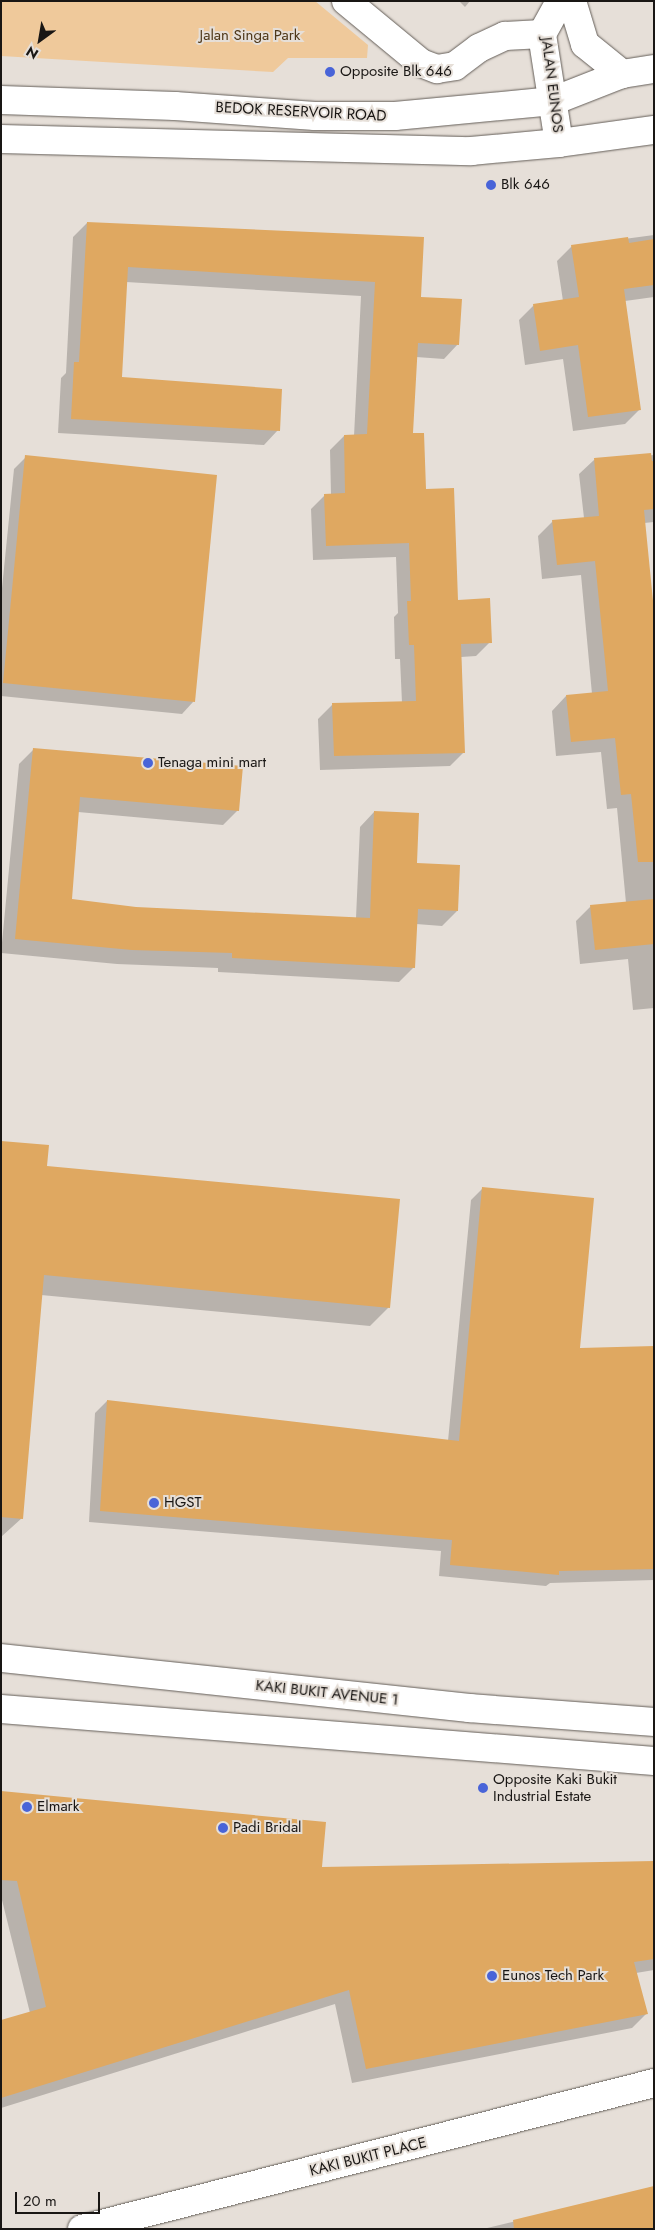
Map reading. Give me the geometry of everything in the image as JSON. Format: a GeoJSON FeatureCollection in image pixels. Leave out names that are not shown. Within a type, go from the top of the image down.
{"type":"FeatureCollection","features":[{"type":"Feature","properties":{"kind":"main road"},"geometry":{"type":"LineString","coordinates":[[346,1],[421,63],[437,68],[455,66],[479,48],[505,36],[542,34]]}},
{"type":"Feature","properties":{"kind":"main road","name":"JALAN EUNOS"},"geometry":{"type":"LineString","coordinates":[[559,143],[542,34],[560,1]]}},
{"type":"Feature","properties":{"kind":"main road"},"geometry":{"type":"LineString","coordinates":[[572,1],[586,44],[622,74]]}},
{"type":"Feature","properties":{"kind":"main road","name":"BEDOK RESERVOIR ROAD"},"geometry":{"type":"LineString","coordinates":[[1,100],[174,106],[315,116],[386,116],[553,101],[622,74],[654,69]]}},
{"type":"Feature","properties":{"kind":"main road"},"geometry":{"type":"LineString","coordinates":[[1,139],[472,150],[559,143],[654,130]]}},
{"type":"Feature","properties":{"kind":"main road","name":"KAKI BUKIT AVENUE 1"},"geometry":{"type":"LineString","coordinates":[[1,1658],[469,1708],[654,1722]]}},
{"type":"Feature","properties":{"kind":"main road"},"geometry":{"type":"LineString","coordinates":[[1,1709],[654,1760]]}},
{"type":"Feature","properties":{"kind":"main road","name":"KAKI BUKIT PLACE"},"geometry":{"type":"LineString","coordinates":[[82,2229],[654,2083]]}},
{"type":"Feature","properties":{"kind":"green space","name":"Jalan Singa Park"},"geometry":{"type":"Polygon","coordinates":[[[1,1],[315,1],[368,45],[367,58],[288,58],[273,72],[1,56],[1,1]]]}},
{"type":"Feature","properties":{"kind":"building"},"geometry":{"type":"Polygon","coordinates":[[[87,222],[424,237],[421,297],[462,299],[459,345],[418,343],[413,433],[424,433],[426,489],[454,488],[458,600],[490,598],[492,643],[461,644],[465,753],[334,756],[332,703],[416,701],[414,645],[409,645],[407,601],[411,601],[409,543],[326,546],[324,494],[345,493],[344,435],[367,434],[375,282],[128,267],[122,377],[282,389],[280,431],[71,419],[74,362],[79,362],[87,222]]]}},
{"type":"Feature","properties":{"kind":"building"},"geometry":{"type":"Polygon","coordinates":[[[628,237],[629,243],[654,239],[654,285],[624,289],[641,410],[588,417],[578,345],[540,351],[533,304],[579,297],[571,245],[628,237]]]}},
{"type":"Feature","properties":{"kind":"building"},"geometry":{"type":"Polygon","coordinates":[[[651,453],[652,461],[654,461],[654,509],[644,510],[654,611],[654,862],[638,862],[631,794],[621,795],[615,738],[571,742],[566,695],[608,691],[595,561],[557,565],[552,520],[599,516],[594,458],[651,453]]]}},
{"type":"Feature","properties":{"kind":"building"},"geometry":{"type":"Polygon","coordinates":[[[25,455],[217,475],[195,702],[3,683],[25,455]]]}},
{"type":"Feature","properties":{"kind":"building"},"geometry":{"type":"Polygon","coordinates":[[[33,748],[243,766],[239,811],[80,797],[72,899],[136,907],[370,918],[374,811],[419,813],[417,863],[460,865],[458,911],[418,909],[415,968],[232,958],[232,953],[132,950],[15,939],[33,748]]]}},
{"type":"Feature","properties":{"kind":"building"},"geometry":{"type":"Polygon","coordinates":[[[654,899],[654,944],[595,950],[590,905],[654,899]]]}},
{"type":"Feature","properties":{"kind":"building"},"geometry":{"type":"Polygon","coordinates":[[[1,1141],[49,1145],[47,1166],[400,1199],[390,1308],[44,1275],[23,1519],[1,1517],[1,1141]]]}},
{"type":"Feature","properties":{"kind":"building"},"geometry":{"type":"Polygon","coordinates":[[[482,1187],[594,1198],[580,1348],[654,1346],[654,1569],[559,1571],[559,1575],[450,1565],[452,1540],[100,1511],[107,1400],[459,1441],[482,1187]]]}},
{"type":"Feature","properties":{"kind":"building"},"geometry":{"type":"Polygon","coordinates":[[[1,1791],[326,1822],[322,1867],[654,1861],[654,1959],[634,1962],[648,2014],[366,2069],[349,1990],[1,2098],[1,2020],[46,2007],[17,1881],[1,1880],[1,1791]]]}},
{"type":"Feature","properties":{"kind":"building"},"geometry":{"type":"Polygon","coordinates":[[[654,2186],[654,2229],[514,2229],[513,2220],[654,2186]]]}},
{"type":"Feature","properties":{"kind":"place","name":"Opposite Blk 646"},"geometry":{"type":"Point","coordinates":[330,72]}},
{"type":"Feature","properties":{"kind":"place","name":"Blk 646"},"geometry":{"type":"Point","coordinates":[491,185]}},
{"type":"Feature","properties":{"kind":"place","name":"Tenaga mini mart"},"geometry":{"type":"Point","coordinates":[148,763]}},
{"type":"Feature","properties":{"kind":"place","name":"HGST"},"geometry":{"type":"Point","coordinates":[154,1503]}},
{"type":"Feature","properties":{"kind":"place","name":"Opposite Kaki Bukit Industrial Estate"},"geometry":{"type":"Point","coordinates":[483,1788]}},
{"type":"Feature","properties":{"kind":"place","name":"Elmark"},"geometry":{"type":"Point","coordinates":[27,1807]}},
{"type":"Feature","properties":{"kind":"place","name":"Padi Bridal"},"geometry":{"type":"Point","coordinates":[223,1828]}},
{"type":"Feature","properties":{"kind":"place","name":"Eunos Tech Park"},"geometry":{"type":"Point","coordinates":[492,1976]}}]}
